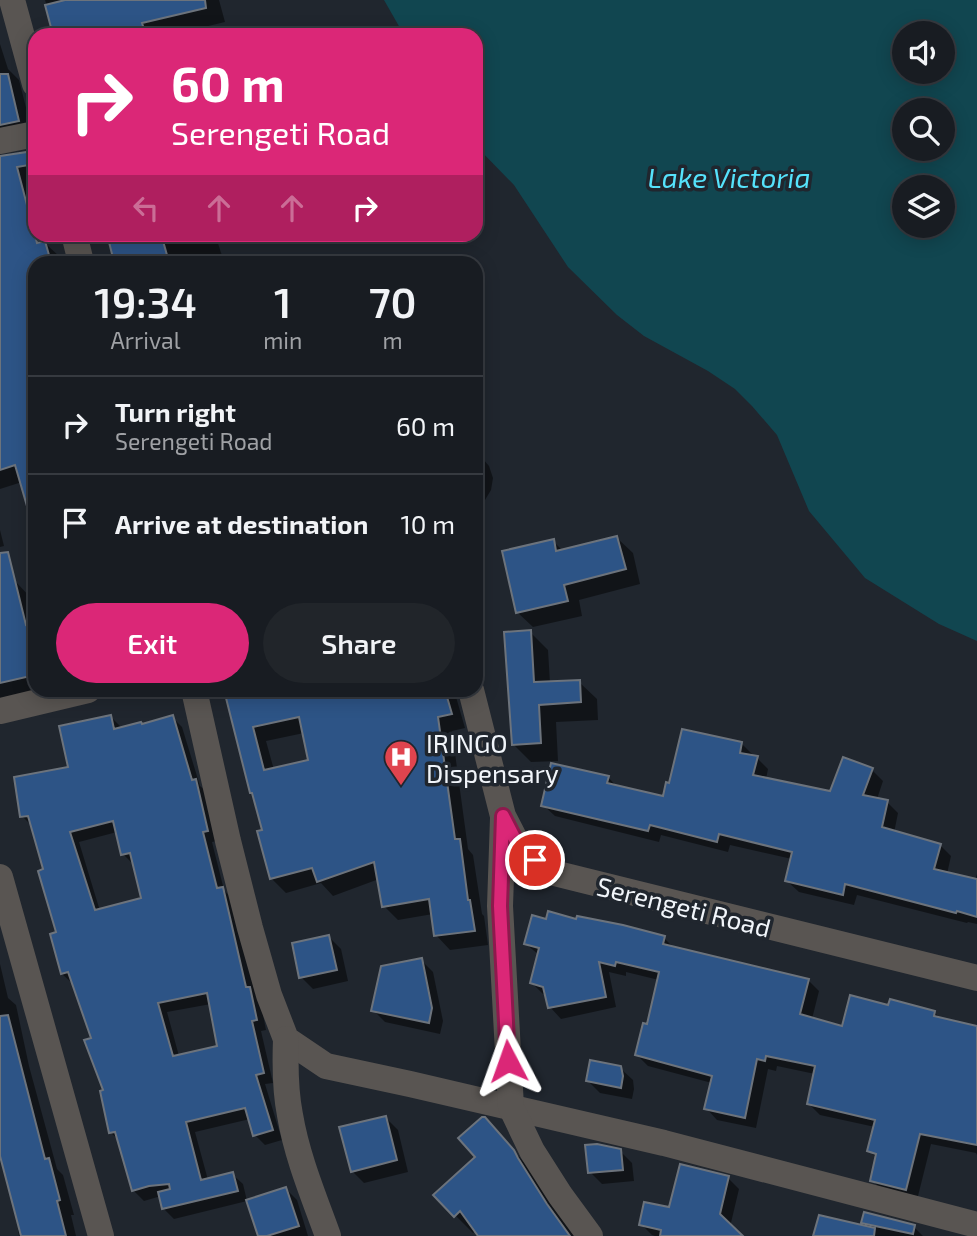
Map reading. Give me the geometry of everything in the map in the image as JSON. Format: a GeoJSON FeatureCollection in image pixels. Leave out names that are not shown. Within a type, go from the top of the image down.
{"type":"FeatureCollection","features":[{"type":"Feature","properties":{"kind":"street"},"geometry":{"type":"LineString","coordinates":[[12,0],[28,58]]}},
{"type":"Feature","properties":{"kind":"street"},"geometry":{"type":"LineString","coordinates":[[0,141],[28,135]]}},
{"type":"Feature","properties":{"kind":"street"},"geometry":{"type":"LineString","coordinates":[[0,710],[57,697]]}},
{"type":"Feature","properties":{"kind":"street"},"geometry":{"type":"LineString","coordinates":[[196,697],[250,928],[269,995],[286,1039],[285,1076],[290,1117],[328,1236]]}},
{"type":"Feature","properties":{"kind":"street","name":"Serengeti Road"},"geometry":{"type":"LineString","coordinates":[[473,697],[503,816],[520,849],[550,872],[977,978]]}},
{"type":"Feature","properties":{"kind":"street"},"geometry":{"type":"LineString","coordinates":[[503,816],[500,906],[511,1107],[532,1151],[590,1236]]}},
{"type":"Feature","properties":{"kind":"street"},"geometry":{"type":"LineString","coordinates":[[0,877],[101,1236]]}},
{"type":"Feature","properties":{"kind":"street"},"geometry":{"type":"LineString","coordinates":[[286,1039],[326,1066],[664,1143],[977,1225]]}},
{"type":"Feature","properties":{"kind":"water","name":"Lake Victoria"},"geometry":{"type":"Polygon","coordinates":[[[384,0],[977,0],[977,641],[939,624],[865,578],[809,511],[777,435],[752,406],[735,389],[708,371],[644,336],[617,315],[568,267],[514,185],[483,153],[483,28],[400,28],[384,0]]]}},
{"type":"Feature","properties":{"kind":"building"},"geometry":{"type":"Polygon","coordinates":[[[65,0],[205,0],[206,8],[142,23],[144,28],[51,28],[45,5],[65,0]]]}},
{"type":"Feature","properties":{"kind":"building"},"geometry":{"type":"Polygon","coordinates":[[[0,74],[8,74],[19,121],[0,125],[0,74]]]}},
{"type":"Feature","properties":{"kind":"building"},"geometry":{"type":"Polygon","coordinates":[[[27,152],[28,165],[17,167],[28,209],[28,242],[45,242],[49,256],[28,256],[28,510],[15,465],[0,470],[0,156],[27,152]]]}},
{"type":"Feature","properties":{"kind":"building"},"geometry":{"type":"Polygon","coordinates":[[[109,242],[163,242],[167,256],[112,256],[109,242]]]}},
{"type":"Feature","properties":{"kind":"building"},"geometry":{"type":"Polygon","coordinates":[[[617,536],[626,569],[564,585],[568,601],[516,613],[502,551],[554,539],[556,551],[617,536]]]}},
{"type":"Feature","properties":{"kind":"building"},"geometry":{"type":"Polygon","coordinates":[[[8,552],[28,625],[28,677],[0,683],[0,553],[8,552]]]}},
{"type":"Feature","properties":{"kind":"building"},"geometry":{"type":"Polygon","coordinates":[[[531,630],[534,682],[580,680],[581,702],[539,705],[541,743],[512,745],[504,632],[531,630]]]}},
{"type":"Feature","properties":{"kind":"building"},"geometry":{"type":"Polygon","coordinates":[[[447,697],[452,714],[438,717],[455,839],[460,839],[475,931],[434,936],[429,899],[382,907],[374,862],[317,882],[312,868],[270,879],[257,831],[262,830],[226,698],[447,697]],[[299,717],[253,727],[264,770],[308,760],[299,717]]]}},
{"type":"Feature","properties":{"kind":"building"},"geometry":{"type":"Polygon","coordinates":[[[111,715],[114,729],[173,715],[192,780],[196,779],[208,831],[203,832],[217,888],[223,887],[246,987],[250,987],[257,1020],[252,1021],[264,1073],[256,1075],[273,1130],[253,1136],[245,1108],[186,1122],[201,1180],[233,1172],[238,1191],[162,1209],[158,1192],[170,1189],[169,1184],[132,1191],[115,1132],[109,1133],[100,1091],[103,1090],[84,1040],[91,1038],[68,972],[61,974],[50,934],[56,932],[38,871],[43,869],[28,816],[20,817],[14,777],[68,767],[59,726],[111,715]],[[113,821],[70,832],[95,910],[141,898],[130,853],[121,855],[113,821]],[[207,993],[158,1003],[173,1056],[217,1046],[207,993]]]}},
{"type":"Feature","properties":{"kind":"building"},"geometry":{"type":"Polygon","coordinates":[[[682,729],[742,742],[740,753],[758,756],[753,775],[830,791],[843,757],[873,768],[863,795],[888,800],[882,827],[941,844],[934,869],[977,879],[977,917],[845,884],[843,895],[785,881],[792,852],[719,834],[717,842],[650,825],[648,831],[541,806],[551,763],[609,776],[607,783],[663,796],[666,782],[669,783],[682,729]]]}},
{"type":"Feature","properties":{"kind":"building"},"geometry":{"type":"Polygon","coordinates":[[[548,911],[576,919],[577,916],[623,925],[665,936],[663,944],[809,979],[800,1014],[842,1026],[850,995],[888,1005],[890,999],[935,1011],[934,1016],[977,1026],[977,1145],[920,1134],[906,1190],[870,1181],[876,1154],[867,1151],[875,1120],[807,1104],[815,1066],[766,1056],[765,1061],[757,1059],[745,1118],[704,1109],[712,1076],[635,1055],[643,1023],[647,1024],[659,972],[616,962],[615,966],[599,962],[606,997],[548,1008],[543,987],[530,983],[539,948],[524,944],[532,915],[546,919],[548,911]]]}},
{"type":"Feature","properties":{"kind":"building"},"geometry":{"type":"Polygon","coordinates":[[[329,935],[337,970],[299,978],[292,943],[329,935]]]}},
{"type":"Feature","properties":{"kind":"building"},"geometry":{"type":"Polygon","coordinates":[[[422,958],[432,1008],[429,1023],[371,1011],[381,966],[422,958]]]}},
{"type":"Feature","properties":{"kind":"building"},"geometry":{"type":"Polygon","coordinates":[[[8,1015],[45,1159],[49,1158],[66,1236],[21,1236],[0,1156],[0,1016],[8,1015]]]}},
{"type":"Feature","properties":{"kind":"building"},"geometry":{"type":"Polygon","coordinates":[[[590,1060],[621,1066],[621,1088],[586,1081],[590,1060]]]}},
{"type":"Feature","properties":{"kind":"building"},"geometry":{"type":"Polygon","coordinates":[[[386,1116],[397,1160],[351,1172],[339,1127],[386,1116]]]}},
{"type":"Feature","properties":{"kind":"building"},"geometry":{"type":"Polygon","coordinates":[[[485,1117],[514,1150],[570,1236],[478,1236],[460,1211],[454,1217],[433,1195],[475,1157],[458,1138],[485,1117]]]}},
{"type":"Feature","properties":{"kind":"building"},"geometry":{"type":"Polygon","coordinates":[[[597,1144],[621,1149],[623,1170],[588,1173],[585,1145],[597,1144]]]}},
{"type":"Feature","properties":{"kind":"building"},"geometry":{"type":"Polygon","coordinates":[[[680,1164],[729,1176],[720,1214],[743,1236],[660,1236],[661,1230],[639,1225],[644,1202],[669,1207],[680,1164]]]}},
{"type":"Feature","properties":{"kind":"building"},"geometry":{"type":"Polygon","coordinates":[[[286,1187],[299,1226],[267,1236],[258,1236],[246,1200],[286,1187]]]}},
{"type":"Feature","properties":{"kind":"building"},"geometry":{"type":"Polygon","coordinates":[[[864,1212],[915,1225],[913,1234],[861,1223],[864,1212]]]}},
{"type":"Feature","properties":{"kind":"building"},"geometry":{"type":"Polygon","coordinates":[[[819,1215],[875,1228],[874,1236],[813,1236],[819,1215]]]}},
{"type":"Feature","properties":{"kind":"place","name":"IRINGO Dispensary"},"geometry":{"type":"Point","coordinates":[401,787]}},
{"type":"Feature","properties":{"kind":"route"},"geometry":{"type":"LineString","coordinates":[[508,1061],[500,906],[503,816],[520,849],[535,860]]}}]}
